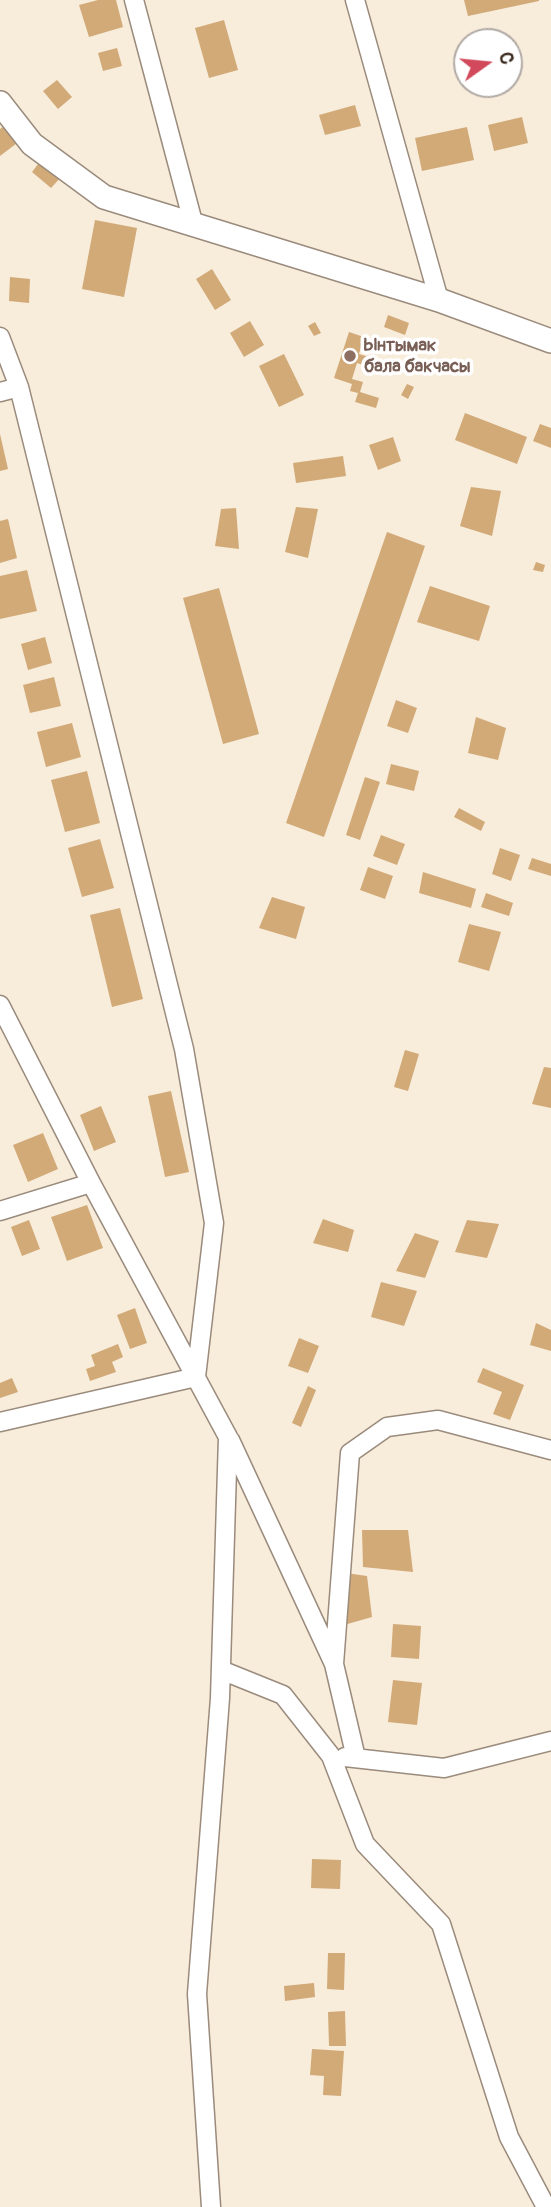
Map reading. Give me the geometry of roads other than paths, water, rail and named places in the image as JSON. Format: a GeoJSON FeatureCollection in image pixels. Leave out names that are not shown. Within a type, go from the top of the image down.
{"type":"FeatureCollection","features":[{"type":"Feature","properties":{"kind":"street"},"geometry":{"type":"LineString","coordinates":[[134,0],[194,226]]}},
{"type":"Feature","properties":{"kind":"street"},"geometry":{"type":"LineString","coordinates":[[355,0],[439,300]]}},
{"type":"Feature","properties":{"kind":"street"},"geometry":{"type":"LineString","coordinates":[[0,103],[32,144],[104,197],[439,300],[551,341]]}},
{"type":"Feature","properties":{"kind":"street"},"geometry":{"type":"LineString","coordinates":[[0,337],[19,387],[184,1049],[214,1223],[196,1377]]}},
{"type":"Feature","properties":{"kind":"street"},"geometry":{"type":"LineString","coordinates":[[0,392],[19,387]]}},
{"type":"Feature","properties":{"kind":"street"},"geometry":{"type":"LineString","coordinates":[[0,1005],[91,1182],[228,1437],[334,1664],[356,1758]]}},
{"type":"Feature","properties":{"kind":"street"},"geometry":{"type":"LineString","coordinates":[[0,1211],[91,1182]]}},
{"type":"Feature","properties":{"kind":"street"},"geometry":{"type":"LineString","coordinates":[[0,1422],[196,1377]]}},
{"type":"Feature","properties":{"kind":"street"},"geometry":{"type":"LineString","coordinates":[[334,1664],[349,1453],[387,1427],[438,1420],[551,1450]]}},
{"type":"Feature","properties":{"kind":"street"},"geometry":{"type":"LineString","coordinates":[[211,2207],[197,1994],[221,1670],[228,1437]]}},
{"type":"Feature","properties":{"kind":"street"},"geometry":{"type":"LineString","coordinates":[[221,1670],[283,1695],[331,1756],[365,1844],[441,1924],[509,2137],[546,2207]]}},
{"type":"Feature","properties":{"kind":"street"},"geometry":{"type":"LineString","coordinates":[[331,1756],[444,1768],[551,1741]]}},
{"type":"Feature","properties":{"kind":"place","name":"Ынтымак бала бакчасы"},"geometry":{"type":"Point","coordinates":[350,356]}}]}
